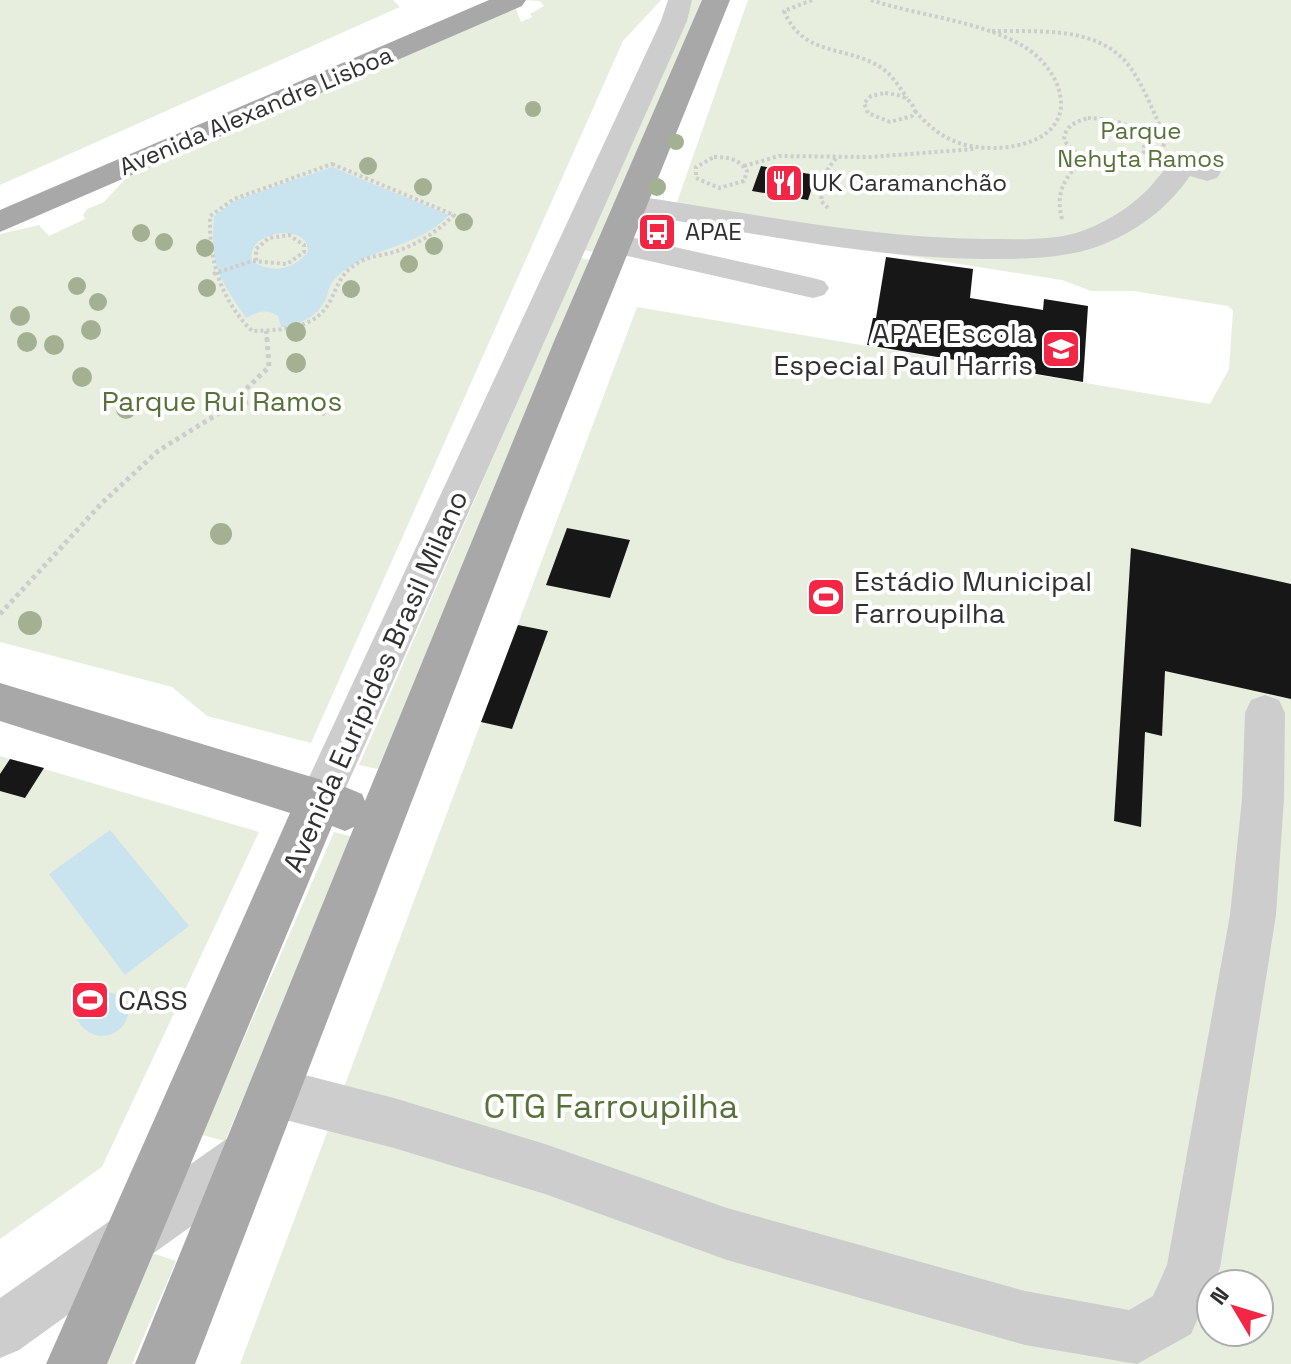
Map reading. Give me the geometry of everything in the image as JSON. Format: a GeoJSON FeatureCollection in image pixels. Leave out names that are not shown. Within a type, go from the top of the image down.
{"type":"FeatureCollection","features":[{"type":"Feature","properties":{"kind":"main road","name":"Avenida Alexandre Lisboa"},"geometry":{"type":"LineString","coordinates":[[0,222],[512,0]]}},
{"type":"Feature","properties":{"kind":"main road","name":"Avenida Euripides Brasil Milano"},"geometry":{"type":"LineString","coordinates":[[165,1364],[379,819],[628,204],[716,0]]}},
{"type":"Feature","properties":{"kind":"main road"},"geometry":{"type":"LineString","coordinates":[[0,702],[379,819]]}},
{"type":"Feature","properties":{"kind":"main road","name":"Avenida Euripides Brasil Milano"},"geometry":{"type":"LineString","coordinates":[[76,1364],[319,801]]}},
{"type":"Feature","properties":{"kind":"street","name":"Avenida Euripides Brasil Milano"},"geometry":{"type":"LineString","coordinates":[[319,801],[674,21],[680,0]]}},
{"type":"Feature","properties":{"kind":"street"},"geometry":{"type":"LineString","coordinates":[[628,204],[854,239],[964,250],[1035,248],[1085,240],[1122,225],[1155,201],[1183,166],[1207,172]]}},
{"type":"Feature","properties":{"kind":"street"},"geometry":{"type":"LineString","coordinates":[[612,243],[813,288]]}},
{"type":"Feature","properties":{"kind":"street"},"geometry":{"type":"LineString","coordinates":[[274,1092],[394,1123],[545,1169],[727,1234],[1025,1318],[1134,1338],[1172,1315],[1193,1268],[1253,915],[1263,799],[1265,713]]}},
{"type":"Feature","properties":{"kind":"street"},"geometry":{"type":"LineString","coordinates":[[0,1331],[131,1241],[250,1153]]}},
{"type":"Feature","properties":{"kind":"path"},"geometry":{"type":"LineString","coordinates":[[812,0],[784,11],[786,20],[821,48],[879,66],[933,130],[979,149]]}},
{"type":"Feature","properties":{"kind":"path"},"geometry":{"type":"LineString","coordinates":[[871,0],[913,14],[992,31],[1080,37],[1100,42],[1117,52],[1129,65],[1166,138],[1156,159]]}},
{"type":"Feature","properties":{"kind":"path"},"geometry":{"type":"LineString","coordinates":[[744,166],[768,155],[837,157],[1023,147],[1037,141],[1054,125],[1060,93],[1047,65],[1021,44],[992,31]]}},
{"type":"Feature","properties":{"kind":"path"},"geometry":{"type":"LineString","coordinates":[[907,98],[893,93],[878,94],[864,103],[873,117],[890,122],[906,119],[915,111]]}},
{"type":"Feature","properties":{"kind":"path"},"geometry":{"type":"LineString","coordinates":[[1088,118],[1114,121],[1136,132],[1145,147],[1143,154],[1127,164],[1100,165],[1085,160],[1067,148],[1064,140],[1067,129],[1077,121],[1088,118]]}},
{"type":"Feature","properties":{"kind":"path"},"geometry":{"type":"LineString","coordinates":[[1054,125],[1067,129]]}},
{"type":"Feature","properties":{"kind":"path"},"geometry":{"type":"LineString","coordinates":[[714,157],[732,158],[744,166],[747,171],[744,181],[731,188],[706,186],[694,172],[700,162],[714,157]]}},
{"type":"Feature","properties":{"kind":"path"},"geometry":{"type":"LineString","coordinates":[[837,157],[823,175],[821,201],[837,217]]}},
{"type":"Feature","properties":{"kind":"path"},"geometry":{"type":"LineString","coordinates":[[1067,230],[1057,206],[1058,193],[1072,169],[1085,160]]}},
{"type":"Feature","properties":{"kind":"path"},"geometry":{"type":"LineString","coordinates":[[332,164],[454,215],[446,224],[397,252],[376,255],[352,268],[332,287],[330,302],[319,314],[292,330],[259,333],[249,329],[213,274],[208,234],[210,216],[215,209],[234,199],[332,164]]}},
{"type":"Feature","properties":{"kind":"path"},"geometry":{"type":"LineString","coordinates":[[213,274],[256,261],[278,267],[304,252],[304,245],[289,235],[269,238],[256,249],[256,261]]}},
{"type":"Feature","properties":{"kind":"path"},"geometry":{"type":"LineString","coordinates":[[0,614],[102,503],[158,451],[224,410],[269,367],[266,331]]}},
{"type":"Feature","properties":{"kind":"path"},"geometry":{"type":"LineString","coordinates":[[224,410],[265,397],[327,414]]}},
{"type":"Feature","properties":{"kind":"green space"},"geometry":{"type":"Polygon","coordinates":[[[0,0],[393,0],[400,7],[0,185],[0,0]]]}},
{"type":"Feature","properties":{"kind":"green space","name":"Parque Rui Ramos"},"geometry":{"type":"Polygon","coordinates":[[[523,0],[661,0],[623,41],[311,743],[207,716],[172,687],[0,642],[0,234],[39,225],[49,236],[85,219],[83,215],[87,209],[104,202],[129,175],[192,142],[222,138],[247,116],[513,1],[521,22],[544,6],[540,1],[523,0]]]}},
{"type":"Feature","properties":{"kind":"green space"},"geometry":{"type":"Polygon","coordinates":[[[692,0],[704,0],[598,253],[584,250],[692,0]]]}},
{"type":"Feature","properties":{"kind":"green space"},"geometry":{"type":"Polygon","coordinates":[[[748,0],[1291,0],[1291,1364],[240,1364],[637,307],[1210,404],[1229,369],[1233,311],[1228,306],[1133,291],[1091,291],[1062,280],[671,219],[748,0]]]}},
{"type":"Feature","properties":{"kind":"green space"},"geometry":{"type":"Polygon","coordinates":[[[580,258],[595,261],[378,769],[359,765],[580,258]]]}},
{"type":"Feature","properties":{"kind":"green space","name":"CASS"},"geometry":{"type":"Polygon","coordinates":[[[0,756],[259,832],[102,1167],[0,1239],[0,756]]]}},
{"type":"Feature","properties":{"kind":"green space"},"geometry":{"type":"Polygon","coordinates":[[[334,832],[354,837],[225,1141],[202,1135],[334,832]]]}},
{"type":"Feature","properties":{"kind":"green space"},"geometry":{"type":"Polygon","coordinates":[[[152,1253],[176,1261],[132,1364],[104,1364],[152,1253]]]}},
{"type":"Feature","properties":{"kind":"water"},"geometry":{"type":"Polygon","coordinates":[[[332,167],[449,215],[423,234],[354,264],[332,282],[320,309],[299,323],[281,327],[278,316],[269,312],[246,318],[218,271],[214,216],[236,200],[332,167]],[[281,233],[259,241],[251,254],[252,261],[267,268],[282,268],[296,263],[308,252],[306,242],[300,236],[281,233]]]}},
{"type":"Feature","properties":{"kind":"water"},"geometry":{"type":"Polygon","coordinates":[[[110,830],[189,926],[125,975],[49,874],[110,830]]]}},
{"type":"Feature","properties":{"kind":"water"},"geometry":{"type":"Polygon","coordinates":[[[108,992],[120,995],[129,1004],[128,1015],[118,1030],[102,1036],[93,1034],[77,1020],[88,1001],[108,992]]]}},
{"type":"Feature","properties":{"kind":"building","name":"UK Caramanchão"},"geometry":{"type":"Polygon","coordinates":[[[761,166],[816,175],[808,200],[752,191],[761,166]]]}},
{"type":"Feature","properties":{"kind":"building"},"geometry":{"type":"Polygon","coordinates":[[[886,257],[973,269],[970,298],[1043,310],[1044,299],[1088,306],[1083,382],[867,345],[873,318],[876,318],[886,257]]]}},
{"type":"Feature","properties":{"kind":"building"},"geometry":{"type":"Polygon","coordinates":[[[567,528],[630,540],[610,598],[546,585],[567,528]]]}},
{"type":"Feature","properties":{"kind":"building"},"geometry":{"type":"Polygon","coordinates":[[[1131,548],[1291,584],[1291,699],[1165,671],[1162,736],[1145,732],[1141,827],[1114,821],[1131,548]]]}},
{"type":"Feature","properties":{"kind":"building"},"geometry":{"type":"Polygon","coordinates":[[[518,625],[548,631],[512,729],[481,722],[518,625]]]}},
{"type":"Feature","properties":{"kind":"building"},"geometry":{"type":"Polygon","coordinates":[[[10,759],[44,768],[25,798],[0,791],[0,774],[10,759]]]}},
{"type":"Feature","properties":{"kind":"place","name":"UK Caramanchão"},"geometry":{"type":"Point","coordinates":[784,183]}},
{"type":"Feature","properties":{"kind":"place","name":"APAE"},"geometry":{"type":"Point","coordinates":[657,232]}},
{"type":"Feature","properties":{"kind":"place","name":"APAE Escola Especial Paul Harris"},"geometry":{"type":"Point","coordinates":[1061,349]}},
{"type":"Feature","properties":{"kind":"place","name":"Estádio Municipal Farroupilha"},"geometry":{"type":"Point","coordinates":[826,597]}},
{"type":"Feature","properties":{"kind":"place","name":"CASS"},"geometry":{"type":"Point","coordinates":[90,1000]}},
{"type":"Feature","properties":{"kind":"park label","name":"Parque Nehyta Ramos"},"geometry":{"type":"Point","coordinates":[1141,145]}},
{"type":"Feature","properties":{"kind":"park label","name":"CTG Farroupilha"},"geometry":{"type":"Point","coordinates":[611,1106]}}]}
